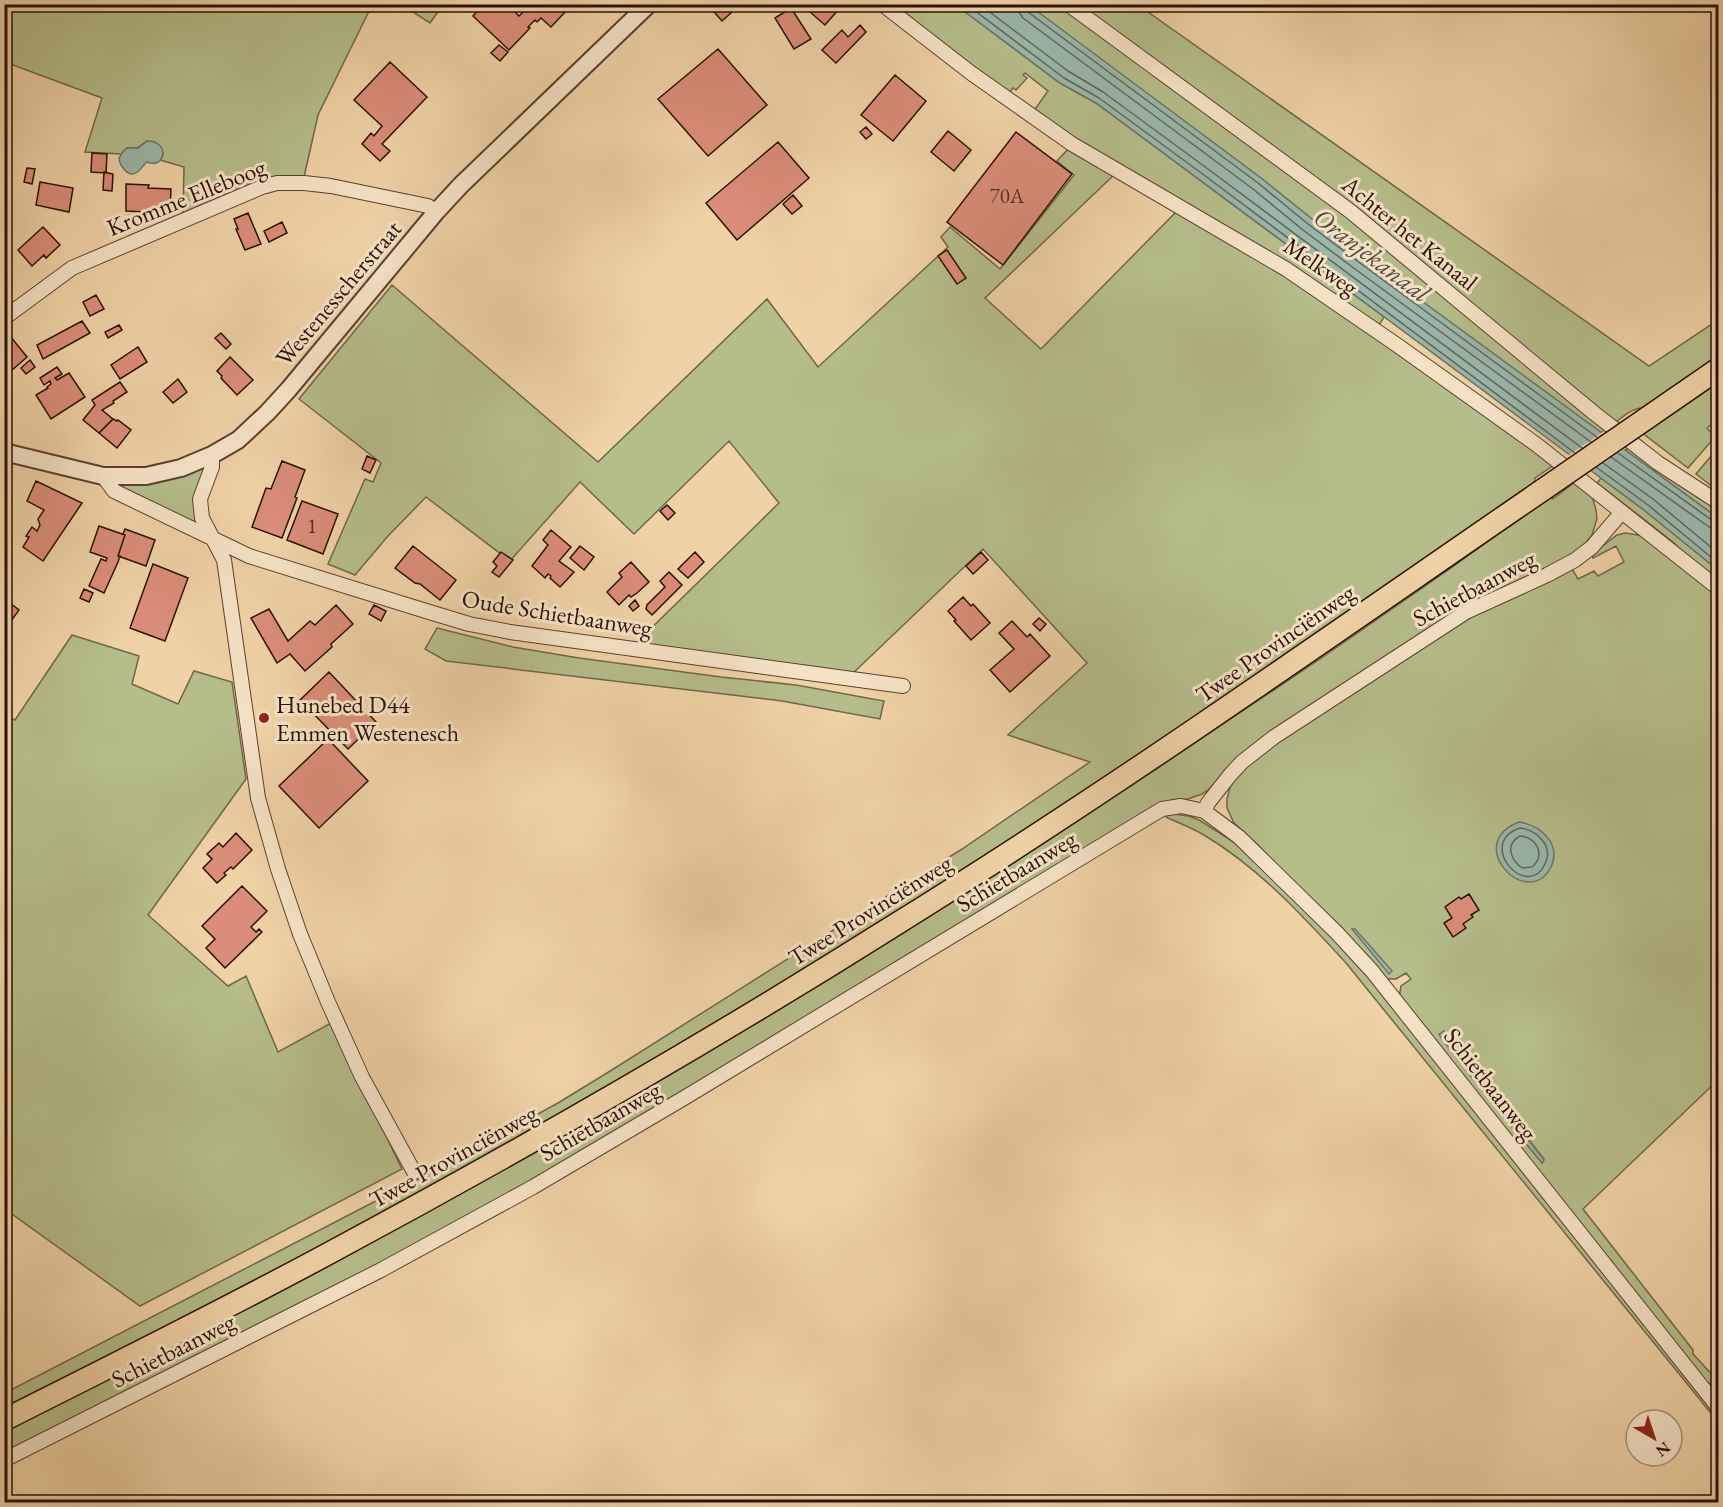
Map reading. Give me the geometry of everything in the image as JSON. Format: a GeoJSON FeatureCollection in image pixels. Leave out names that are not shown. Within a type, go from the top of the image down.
{"type":"FeatureCollection","features":[{"type":"Feature","properties":{"kind":"main road","name":"Twee Provinciënweg"},"geometry":{"type":"LineString","coordinates":[[4,1420],[216,1313],[429,1199],[605,1100],[895,926],[1105,789],[1719,369]]}},
{"type":"Feature","properties":{"kind":"street","name":"Westenesscherstraat"},"geometry":{"type":"LineString","coordinates":[[4,452],[103,476],[146,476],[181,468],[212,455],[238,440],[289,389],[436,212],[649,4]]}},
{"type":"Feature","properties":{"kind":"street","name":"Melkweg"},"geometry":{"type":"LineString","coordinates":[[882,4],[971,73],[1072,144],[1286,268],[1537,445],[1719,588]]}},
{"type":"Feature","properties":{"kind":"street","name":"Achter het Kanaal"},"geometry":{"type":"LineString","coordinates":[[1068,4],[1350,211],[1658,463],[1719,502]]}},
{"type":"Feature","properties":{"kind":"street","name":"Kromme Elleboog"},"geometry":{"type":"LineString","coordinates":[[4,318],[72,268],[262,187],[277,183],[295,182],[331,186],[428,206],[436,212]]}},
{"type":"Feature","properties":{"kind":"street"},"geometry":{"type":"LineString","coordinates":[[212,455],[212,467],[200,499],[202,518],[224,560],[258,798],[278,869],[300,934],[328,1002],[362,1077],[414,1172]]}},
{"type":"Feature","properties":{"kind":"street","name":"Oude Schietbaanweg"},"geometry":{"type":"LineString","coordinates":[[103,476],[114,491],[249,556],[491,629],[903,686]]}},
{"type":"Feature","properties":{"kind":"street","name":"Schietbaanweg"},"geometry":{"type":"LineString","coordinates":[[1204,811],[1242,762],[1274,737],[1466,612],[1575,560],[1592,547],[1622,512]]}},
{"type":"Feature","properties":{"kind":"street","name":"Schietbaanweg"},"geometry":{"type":"LineString","coordinates":[[4,1460],[381,1270],[533,1187],[1162,809],[1181,806],[1204,811],[1239,837],[1337,933],[1372,971],[1719,1407]]}},
{"type":"Feature","properties":{"kind":"green space"},"geometry":{"type":"Polygon","coordinates":[[[4,5],[372,5],[318,115],[304,177],[267,180],[183,213],[184,167],[160,160],[163,153],[147,141],[137,148],[127,148],[121,154],[85,152],[102,98],[5,62],[4,5]]]}},
{"type":"Feature","properties":{"kind":"green space"},"geometry":{"type":"Polygon","coordinates":[[[402,5],[443,5],[430,23],[402,5]]]}},
{"type":"Feature","properties":{"kind":"green space"},"geometry":{"type":"Polygon","coordinates":[[[891,5],[956,5],[1060,83],[1096,103],[1384,317],[1378,327],[1033,112],[1048,91],[1025,73],[1023,75],[1027,78],[1016,90],[1013,88],[1008,94],[891,5]]]}},
{"type":"Feature","properties":{"kind":"green space"},"geometry":{"type":"Polygon","coordinates":[[[1028,5],[1063,5],[1333,204],[1514,352],[1574,406],[1607,431],[1600,432],[1363,258],[1261,178],[1028,5]]]}},
{"type":"Feature","properties":{"kind":"green space"},"geometry":{"type":"Polygon","coordinates":[[[1077,5],[1138,5],[1649,366],[1718,320],[1718,359],[1647,408],[1634,410],[1616,422],[1077,5]]]}},
{"type":"Feature","properties":{"kind":"green space"},"geometry":{"type":"Polygon","coordinates":[[[1070,147],[1115,174],[985,298],[1041,349],[1177,211],[1260,257],[1371,333],[1554,465],[1535,478],[1534,486],[1204,711],[868,933],[538,1129],[285,1267],[5,1410],[5,1393],[424,1176],[558,1103],[962,849],[1090,762],[1008,735],[1087,663],[983,549],[850,676],[633,646],[779,503],[729,441],[634,534],[580,482],[510,561],[426,497],[388,536],[355,575],[328,564],[365,479],[373,482],[381,463],[299,399],[392,285],[598,462],[767,299],[818,367],[948,247],[941,237],[950,227],[1000,269],[1074,175],[1057,161],[1070,147]]]}},
{"type":"Feature","properties":{"kind":"green space"},"geometry":{"type":"Polygon","coordinates":[[[1718,379],[1718,419],[1707,428],[1715,437],[1688,468],[1641,432],[1718,379]]]}},
{"type":"Feature","properties":{"kind":"green space"},"geometry":{"type":"Polygon","coordinates":[[[1630,447],[1718,507],[1718,518],[1625,450],[1630,447]]]}},
{"type":"Feature","properties":{"kind":"green space"},"geometry":{"type":"Polygon","coordinates":[[[1718,448],[1718,491],[1696,474],[1718,448]]]}},
{"type":"Feature","properties":{"kind":"green space"},"geometry":{"type":"Polygon","coordinates":[[[203,468],[205,471],[197,522],[194,524],[119,488],[117,484],[192,472],[203,468]]]}},
{"type":"Feature","properties":{"kind":"green space"},"geometry":{"type":"Polygon","coordinates":[[[1601,478],[1718,570],[1718,583],[1673,542],[1597,483],[1601,478]]]}},
{"type":"Feature","properties":{"kind":"green space"},"geometry":{"type":"Polygon","coordinates":[[[1575,482],[1592,496],[1597,519],[1592,535],[1580,550],[1500,593],[1237,760],[1207,791],[1188,799],[1165,802],[929,948],[538,1177],[316,1298],[5,1456],[5,1429],[672,1071],[852,965],[1153,771],[1320,659],[1454,566],[1548,497],[1553,499],[1575,482]]]}},
{"type":"Feature","properties":{"kind":"green space"},"geometry":{"type":"Polygon","coordinates":[[[1625,533],[1644,537],[1718,595],[1718,1080],[1583,1209],[1693,1350],[1693,1354],[1718,1381],[1718,1386],[1716,1383],[1713,1386],[1710,1383],[1706,1386],[1399,998],[1401,986],[1411,979],[1406,973],[1396,979],[1383,979],[1335,925],[1234,823],[1227,808],[1230,787],[1239,773],[1258,755],[1418,648],[1480,611],[1557,578],[1572,569],[1578,579],[1594,571],[1598,576],[1624,562],[1616,546],[1593,558],[1591,555],[1617,535],[1625,533]],[[1499,1102],[1495,1106],[1542,1163],[1544,1159],[1499,1102]]]}},
{"type":"Feature","properties":{"kind":"green space"},"geometry":{"type":"Polygon","coordinates":[[[437,628],[513,647],[579,658],[796,685],[884,701],[880,719],[782,701],[446,661],[425,649],[437,628]]]}},
{"type":"Feature","properties":{"kind":"green space"},"geometry":{"type":"Polygon","coordinates":[[[72,635],[139,656],[132,684],[178,704],[194,671],[232,682],[246,779],[148,915],[228,986],[246,976],[278,1052],[331,1023],[402,1169],[140,1306],[5,1209],[5,715],[15,720],[72,635]]]}},
{"type":"Feature","properties":{"kind":"green space"},"geometry":{"type":"Polygon","coordinates":[[[1173,814],[1199,820],[1242,847],[1372,976],[1718,1411],[1718,1422],[1346,963],[1262,878],[1204,835],[1166,817],[1173,814]]]}},
{"type":"Feature","properties":{"kind":"water"},"geometry":{"type":"Polygon","coordinates":[[[956,5],[1028,5],[1049,20],[1261,178],[1363,258],[1718,518],[1718,570],[1644,510],[1200,180],[1096,103],[1060,83],[956,5]]]}},
{"type":"Feature","properties":{"kind":"water"},"geometry":{"type":"Polygon","coordinates":[[[147,141],[159,145],[163,154],[161,159],[158,162],[147,162],[134,174],[128,173],[119,158],[127,148],[138,148],[147,141]]]}},
{"type":"Feature","properties":{"kind":"water"},"geometry":{"type":"Polygon","coordinates":[[[1519,822],[1541,831],[1551,843],[1554,859],[1551,867],[1541,879],[1528,882],[1516,878],[1505,870],[1498,858],[1497,845],[1503,832],[1519,822]]]}},
{"type":"Feature","properties":{"kind":"water"},"geometry":{"type":"Polygon","coordinates":[[[1352,929],[1355,929],[1392,971],[1389,974],[1352,929]]]}},
{"type":"Feature","properties":{"kind":"water"},"geometry":{"type":"Polygon","coordinates":[[[1444,1031],[1487,1088],[1485,1090],[1474,1080],[1442,1039],[1439,1034],[1444,1031]]]}},
{"type":"Feature","properties":{"kind":"water"},"geometry":{"type":"Polygon","coordinates":[[[1499,1102],[1544,1160],[1542,1163],[1495,1106],[1499,1102]]]}},
{"type":"Feature","properties":{"kind":"pier"},"geometry":{"type":"Polygon","coordinates":[[[1604,431],[1626,448],[1589,473],[1566,457],[1604,431]]]}},
{"type":"Feature","properties":{"kind":"building"},"geometry":{"type":"Polygon","coordinates":[[[479,4],[507,4],[519,16],[524,11],[517,4],[564,4],[568,9],[551,27],[541,18],[537,22],[535,20],[509,50],[473,16],[480,8],[479,4]]]}},
{"type":"Feature","properties":{"kind":"building"},"geometry":{"type":"Polygon","coordinates":[[[707,4],[741,4],[722,21],[707,4]]]}},
{"type":"Feature","properties":{"kind":"building"},"geometry":{"type":"Polygon","coordinates":[[[834,4],[839,9],[825,25],[802,5],[834,4]]]}},
{"type":"Feature","properties":{"kind":"building"},"geometry":{"type":"Polygon","coordinates":[[[791,8],[811,39],[794,49],[775,18],[791,8]]]}},
{"type":"Feature","properties":{"kind":"building"},"geometry":{"type":"Polygon","coordinates":[[[860,25],[866,32],[836,63],[822,50],[842,30],[848,37],[860,25]]]}},
{"type":"Feature","properties":{"kind":"building"},"geometry":{"type":"Polygon","coordinates":[[[499,45],[508,52],[500,61],[491,53],[499,45]]]}},
{"type":"Feature","properties":{"kind":"building"},"geometry":{"type":"Polygon","coordinates":[[[718,49],[767,105],[708,156],[658,99],[718,49]]]}},
{"type":"Feature","properties":{"kind":"building"},"geometry":{"type":"Polygon","coordinates":[[[390,62],[427,97],[382,144],[390,151],[380,161],[362,144],[371,133],[374,136],[382,126],[354,100],[390,62]]]}},
{"type":"Feature","properties":{"kind":"building"},"geometry":{"type":"Polygon","coordinates":[[[895,75],[926,101],[893,141],[861,115],[895,75]]]}},
{"type":"Feature","properties":{"kind":"building"},"geometry":{"type":"Polygon","coordinates":[[[866,127],[872,134],[866,139],[860,132],[866,127]]]}},
{"type":"Feature","properties":{"kind":"building"},"geometry":{"type":"Polygon","coordinates":[[[948,131],[971,150],[954,171],[931,152],[948,131]]]}},
{"type":"Feature","properties":{"kind":"building"},"geometry":{"type":"Polygon","coordinates":[[[1016,132],[1072,174],[1003,265],[947,222],[1016,132]]]}},
{"type":"Feature","properties":{"kind":"building"},"geometry":{"type":"Polygon","coordinates":[[[778,142],[809,178],[737,240],[706,203],[778,142]]]}},
{"type":"Feature","properties":{"kind":"building"},"geometry":{"type":"Polygon","coordinates":[[[92,153],[107,154],[106,173],[91,172],[92,153]]]}},
{"type":"Feature","properties":{"kind":"building"},"geometry":{"type":"Polygon","coordinates":[[[27,168],[35,169],[32,184],[24,182],[27,168]]]}},
{"type":"Feature","properties":{"kind":"building"},"geometry":{"type":"Polygon","coordinates":[[[104,172],[113,174],[112,191],[103,190],[104,172]]]}},
{"type":"Feature","properties":{"kind":"building"},"geometry":{"type":"Polygon","coordinates":[[[40,182],[73,188],[69,212],[36,205],[40,182]]]}},
{"type":"Feature","properties":{"kind":"building"},"geometry":{"type":"Polygon","coordinates":[[[126,184],[171,189],[170,210],[126,211],[126,184]]]}},
{"type":"Feature","properties":{"kind":"building"},"geometry":{"type":"Polygon","coordinates":[[[793,195],[802,206],[792,214],[783,204],[793,195]]]}},
{"type":"Feature","properties":{"kind":"building"},"geometry":{"type":"Polygon","coordinates":[[[248,213],[261,244],[245,250],[234,219],[248,213]]]}},
{"type":"Feature","properties":{"kind":"building"},"geometry":{"type":"Polygon","coordinates":[[[282,222],[287,233],[269,242],[264,231],[282,222]]]}},
{"type":"Feature","properties":{"kind":"building"},"geometry":{"type":"Polygon","coordinates":[[[43,227],[60,245],[46,258],[44,255],[32,266],[18,250],[43,227]]]}},
{"type":"Feature","properties":{"kind":"building"},"geometry":{"type":"Polygon","coordinates":[[[947,250],[966,278],[957,284],[938,256],[947,250]]]}},
{"type":"Feature","properties":{"kind":"building"},"geometry":{"type":"Polygon","coordinates":[[[96,295],[104,309],[90,316],[83,302],[96,295]]]}},
{"type":"Feature","properties":{"kind":"building"},"geometry":{"type":"Polygon","coordinates":[[[82,321],[90,333],[43,359],[37,345],[82,321]]]}},
{"type":"Feature","properties":{"kind":"building"},"geometry":{"type":"Polygon","coordinates":[[[119,325],[122,330],[108,338],[105,332],[119,325]]]}},
{"type":"Feature","properties":{"kind":"building"},"geometry":{"type":"Polygon","coordinates":[[[221,333],[231,344],[226,349],[215,338],[221,333]]]}},
{"type":"Feature","properties":{"kind":"building"},"geometry":{"type":"Polygon","coordinates":[[[10,336],[27,357],[4,377],[4,341],[10,336]]]}},
{"type":"Feature","properties":{"kind":"building"},"geometry":{"type":"Polygon","coordinates":[[[138,347],[147,362],[120,379],[111,365],[138,347]]]}},
{"type":"Feature","properties":{"kind":"building"},"geometry":{"type":"Polygon","coordinates":[[[230,357],[253,380],[237,395],[217,371],[230,357]]]}},
{"type":"Feature","properties":{"kind":"building"},"geometry":{"type":"Polygon","coordinates":[[[30,360],[35,367],[26,374],[21,368],[30,360]]]}},
{"type":"Feature","properties":{"kind":"building"},"geometry":{"type":"Polygon","coordinates":[[[57,367],[62,374],[55,378],[57,380],[69,373],[85,397],[51,419],[36,395],[51,384],[50,381],[44,385],[40,378],[57,367]]]}},
{"type":"Feature","properties":{"kind":"building"},"geometry":{"type":"Polygon","coordinates":[[[178,379],[187,392],[173,403],[163,392],[178,379]]]}},
{"type":"Feature","properties":{"kind":"building"},"geometry":{"type":"Polygon","coordinates":[[[120,382],[127,392],[102,410],[113,419],[99,433],[83,420],[95,405],[92,400],[120,382]]]}},
{"type":"Feature","properties":{"kind":"building"},"geometry":{"type":"Polygon","coordinates":[[[113,419],[131,430],[117,448],[99,433],[113,419]]]}},
{"type":"Feature","properties":{"kind":"building"},"geometry":{"type":"Polygon","coordinates":[[[367,456],[376,460],[370,473],[362,469],[367,456]]]}},
{"type":"Feature","properties":{"kind":"building"},"geometry":{"type":"Polygon","coordinates":[[[282,461],[305,470],[282,538],[252,527],[266,488],[271,489],[282,461]]]}},
{"type":"Feature","properties":{"kind":"building"},"geometry":{"type":"Polygon","coordinates":[[[36,481],[82,503],[43,561],[23,547],[32,527],[37,531],[40,525],[38,519],[44,510],[27,501],[36,481]]]}},
{"type":"Feature","properties":{"kind":"building"},"geometry":{"type":"Polygon","coordinates":[[[302,501],[338,514],[323,554],[287,540],[302,501]]]}},
{"type":"Feature","properties":{"kind":"building"},"geometry":{"type":"Polygon","coordinates":[[[667,505],[675,513],[668,520],[660,511],[667,505]]]}},
{"type":"Feature","properties":{"kind":"building"},"geometry":{"type":"Polygon","coordinates":[[[99,526],[125,535],[118,562],[104,593],[89,586],[101,559],[106,561],[107,558],[90,552],[99,526]]]}},
{"type":"Feature","properties":{"kind":"building"},"geometry":{"type":"Polygon","coordinates":[[[125,529],[155,540],[146,566],[118,556],[125,529]]]}},
{"type":"Feature","properties":{"kind":"building"},"geometry":{"type":"Polygon","coordinates":[[[551,530],[571,547],[559,561],[574,572],[560,587],[550,578],[551,576],[548,574],[545,578],[532,566],[548,545],[543,540],[551,530]]]}},
{"type":"Feature","properties":{"kind":"building"},"geometry":{"type":"Polygon","coordinates":[[[413,546],[456,580],[440,600],[395,568],[413,546]]]}},
{"type":"Feature","properties":{"kind":"building"},"geometry":{"type":"Polygon","coordinates":[[[580,546],[594,557],[584,570],[570,558],[580,546]]]}},
{"type":"Feature","properties":{"kind":"building"},"geometry":{"type":"Polygon","coordinates":[[[501,552],[513,560],[499,577],[492,572],[497,566],[493,562],[501,552]]]}},
{"type":"Feature","properties":{"kind":"building"},"geometry":{"type":"Polygon","coordinates":[[[695,552],[704,562],[688,578],[678,569],[695,552]]]}},
{"type":"Feature","properties":{"kind":"building"},"geometry":{"type":"Polygon","coordinates":[[[981,552],[988,560],[973,574],[966,566],[981,552]]]}},
{"type":"Feature","properties":{"kind":"building"},"geometry":{"type":"Polygon","coordinates":[[[631,562],[649,582],[631,597],[629,595],[619,605],[607,592],[622,577],[619,573],[631,562]]]}},
{"type":"Feature","properties":{"kind":"building"},"geometry":{"type":"Polygon","coordinates":[[[153,564],[188,578],[165,641],[130,628],[153,564]]]}},
{"type":"Feature","properties":{"kind":"building"},"geometry":{"type":"Polygon","coordinates":[[[669,572],[682,585],[652,615],[646,609],[647,605],[665,587],[660,581],[669,572]]]}},
{"type":"Feature","properties":{"kind":"building"},"geometry":{"type":"Polygon","coordinates":[[[84,589],[93,593],[89,602],[80,598],[84,589]]]}},
{"type":"Feature","properties":{"kind":"building"},"geometry":{"type":"Polygon","coordinates":[[[963,597],[971,606],[973,604],[990,623],[971,640],[948,611],[963,597]]]}},
{"type":"Feature","properties":{"kind":"building"},"geometry":{"type":"Polygon","coordinates":[[[635,600],[639,606],[633,611],[629,606],[635,600]]]}},
{"type":"Feature","properties":{"kind":"building"},"geometry":{"type":"Polygon","coordinates":[[[10,603],[19,610],[9,624],[4,620],[4,611],[10,603]]]}},
{"type":"Feature","properties":{"kind":"building"},"geometry":{"type":"Polygon","coordinates":[[[336,605],[353,624],[305,671],[290,654],[277,663],[251,618],[269,609],[288,641],[310,621],[315,625],[336,605]]]}},
{"type":"Feature","properties":{"kind":"building"},"geometry":{"type":"Polygon","coordinates":[[[374,605],[386,611],[381,621],[369,614],[374,605]]]}},
{"type":"Feature","properties":{"kind":"building"},"geometry":{"type":"Polygon","coordinates":[[[1039,618],[1046,624],[1040,631],[1033,624],[1039,618]]]}},
{"type":"Feature","properties":{"kind":"building"},"geometry":{"type":"Polygon","coordinates":[[[1012,621],[1027,637],[1030,634],[1050,656],[1010,692],[990,670],[1014,649],[999,633],[1012,621]]]}},
{"type":"Feature","properties":{"kind":"building"},"geometry":{"type":"Polygon","coordinates":[[[329,672],[376,722],[348,749],[300,700],[329,672]]]}},
{"type":"Feature","properties":{"kind":"building"},"geometry":{"type":"Polygon","coordinates":[[[328,739],[368,781],[319,828],[279,786],[328,739]]]}},
{"type":"Feature","properties":{"kind":"building"},"geometry":{"type":"Polygon","coordinates":[[[236,833],[252,850],[233,869],[231,867],[224,873],[226,875],[217,883],[203,868],[212,859],[207,854],[219,843],[223,847],[236,833]]]}},
{"type":"Feature","properties":{"kind":"building"},"geometry":{"type":"Polygon","coordinates":[[[242,886],[267,911],[251,927],[256,932],[259,929],[262,932],[225,968],[206,948],[215,939],[202,926],[242,886]]]}},
{"type":"Feature","properties":{"kind":"building"},"geometry":{"type":"Polygon","coordinates":[[[1469,894],[1479,910],[1463,924],[1466,928],[1453,937],[1444,923],[1452,918],[1445,907],[1459,897],[1461,899],[1469,894]]]}},
{"type":"Feature","properties":{"kind":"place","name":"Hunebed D44 Emmen Westenesch"},"geometry":{"type":"Point","coordinates":[264,718]}},
{"type":"Feature","properties":{"kind":"water label","name":"Oranjekanaal"},"geometry":{"type":"Point","coordinates":[1372,255]}}]}
